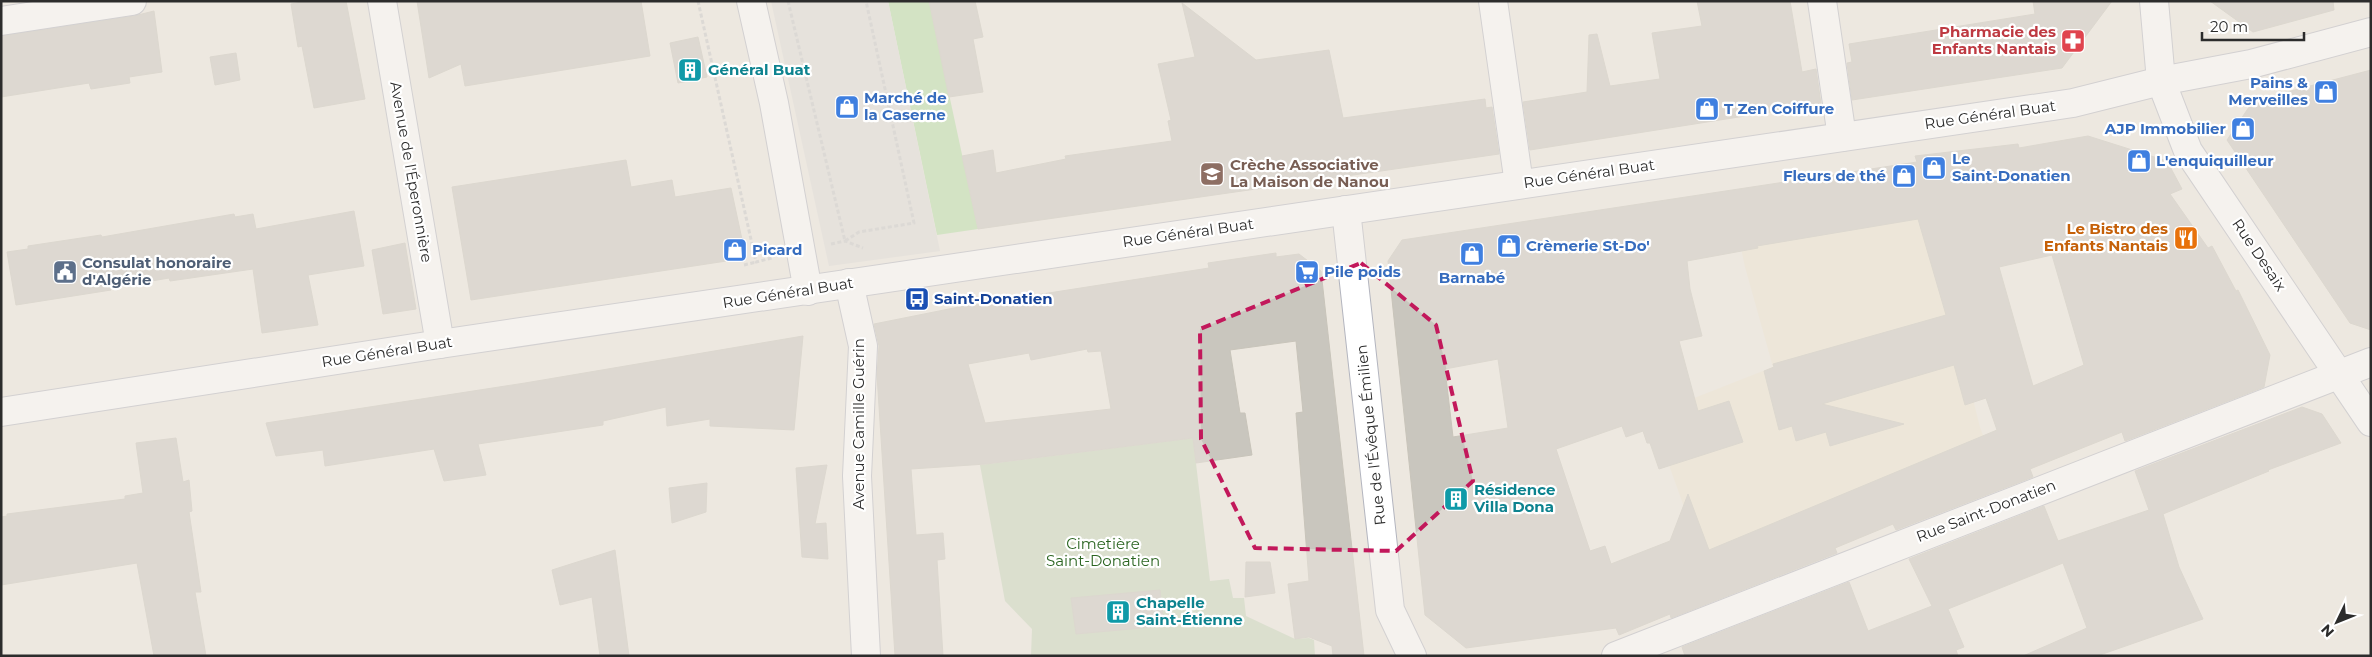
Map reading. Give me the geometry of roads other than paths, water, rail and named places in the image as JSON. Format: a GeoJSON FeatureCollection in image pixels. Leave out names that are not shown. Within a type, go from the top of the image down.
{"type":"FeatureCollection","features":[{"type":"Feature","properties":{"kind":"street"},"geometry":{"type":"LineString","coordinates":[[1,20],[132,1]]}},
{"type":"Feature","properties":{"kind":"street","name":"Avenue de l'Éperonnière"},"geometry":{"type":"LineString","coordinates":[[382,1],[440,344]]}},
{"type":"Feature","properties":{"kind":"street"},"geometry":{"type":"LineString","coordinates":[[751,1],[774,104],[808,290]]}},
{"type":"Feature","properties":{"kind":"street"},"geometry":{"type":"LineString","coordinates":[[1493,1],[1519,184]]}},
{"type":"Feature","properties":{"kind":"street"},"geometry":{"type":"LineString","coordinates":[[1822,1],[1842,137]]}},
{"type":"Feature","properties":{"kind":"street","name":"Rue Desaix"},"geometry":{"type":"LineString","coordinates":[[2154,1],[2161,81],[2188,151],[2371,422]]}},
{"type":"Feature","properties":{"kind":"street","name":"Rue Général Buat"},"geometry":{"type":"LineString","coordinates":[[1,412],[440,344],[2072,103],[2161,81],[2251,64],[2371,32]]}},
{"type":"Feature","properties":{"kind":"street","name":"Rue de l'Évêque Émilien"},"geometry":{"type":"LineString","coordinates":[[1346,210],[1390,610],[1412,656]]}},
{"type":"Feature","properties":{"kind":"street","name":"Avenue Camille Guérin"},"geometry":{"type":"LineString","coordinates":[[849,284],[863,346],[857,476],[866,656]]}},
{"type":"Feature","properties":{"kind":"street","name":"Rue Saint-Donatien"},"geometry":{"type":"LineString","coordinates":[[1629,654],[2338,373],[2371,362]]}},
{"type":"Feature","properties":{"kind":"place","name":"Pharmacie des Enfants Nantais"},"geometry":{"type":"Point","coordinates":[2073,41]}},
{"type":"Feature","properties":{"kind":"place","name":"Général Buat"},"geometry":{"type":"Point","coordinates":[690,70]}},
{"type":"Feature","properties":{"kind":"place","name":"Pains & Merveilles"},"geometry":{"type":"Point","coordinates":[2326,92]}},
{"type":"Feature","properties":{"kind":"place","name":"Marché de la Caserne"},"geometry":{"type":"Point","coordinates":[847,107]}},
{"type":"Feature","properties":{"kind":"place","name":"T Zen Coiffure"},"geometry":{"type":"Point","coordinates":[1707,109]}},
{"type":"Feature","properties":{"kind":"place","name":"AJP Immobilier"},"geometry":{"type":"Point","coordinates":[2243,129]}},
{"type":"Feature","properties":{"kind":"place","name":"L'enquiquilleur"},"geometry":{"type":"Point","coordinates":[2139,161]}},
{"type":"Feature","properties":{"kind":"place","name":"Le Saint-Donatien"},"geometry":{"type":"Point","coordinates":[1934,168]}},
{"type":"Feature","properties":{"kind":"place","name":"Crèche Associative La Maison de Nanou"},"geometry":{"type":"Point","coordinates":[1212,174]}},
{"type":"Feature","properties":{"kind":"place","name":"Fleurs de thé"},"geometry":{"type":"Point","coordinates":[1904,176]}},
{"type":"Feature","properties":{"kind":"place","name":"Le Bistro des Enfants Nantais"},"geometry":{"type":"Point","coordinates":[2186,238]}},
{"type":"Feature","properties":{"kind":"place","name":"Crèmerie St-Do'"},"geometry":{"type":"Point","coordinates":[1509,246]}},
{"type":"Feature","properties":{"kind":"place","name":"Picard"},"geometry":{"type":"Point","coordinates":[735,250]}},
{"type":"Feature","properties":{"kind":"place","name":"Barnabé"},"geometry":{"type":"Point","coordinates":[1472,254]}},
{"type":"Feature","properties":{"kind":"place","name":"Consulat honoraire d'Algérie"},"geometry":{"type":"Point","coordinates":[65,272]}},
{"type":"Feature","properties":{"kind":"place","name":"Pile poids"},"geometry":{"type":"Point","coordinates":[1307,272]}},
{"type":"Feature","properties":{"kind":"place","name":"Saint-Donatien"},"geometry":{"type":"Point","coordinates":[917,299]}},
{"type":"Feature","properties":{"kind":"place","name":"Résidence Villa Dona"},"geometry":{"type":"Point","coordinates":[1456,499]}},
{"type":"Feature","properties":{"kind":"place","name":"Chapelle Saint-Étienne"},"geometry":{"type":"Point","coordinates":[1118,612]}},
{"type":"Feature","properties":{"kind":"park label","name":"Cimetière Saint-Donatien"},"geometry":{"type":"Point","coordinates":[1103,552]}}]}
